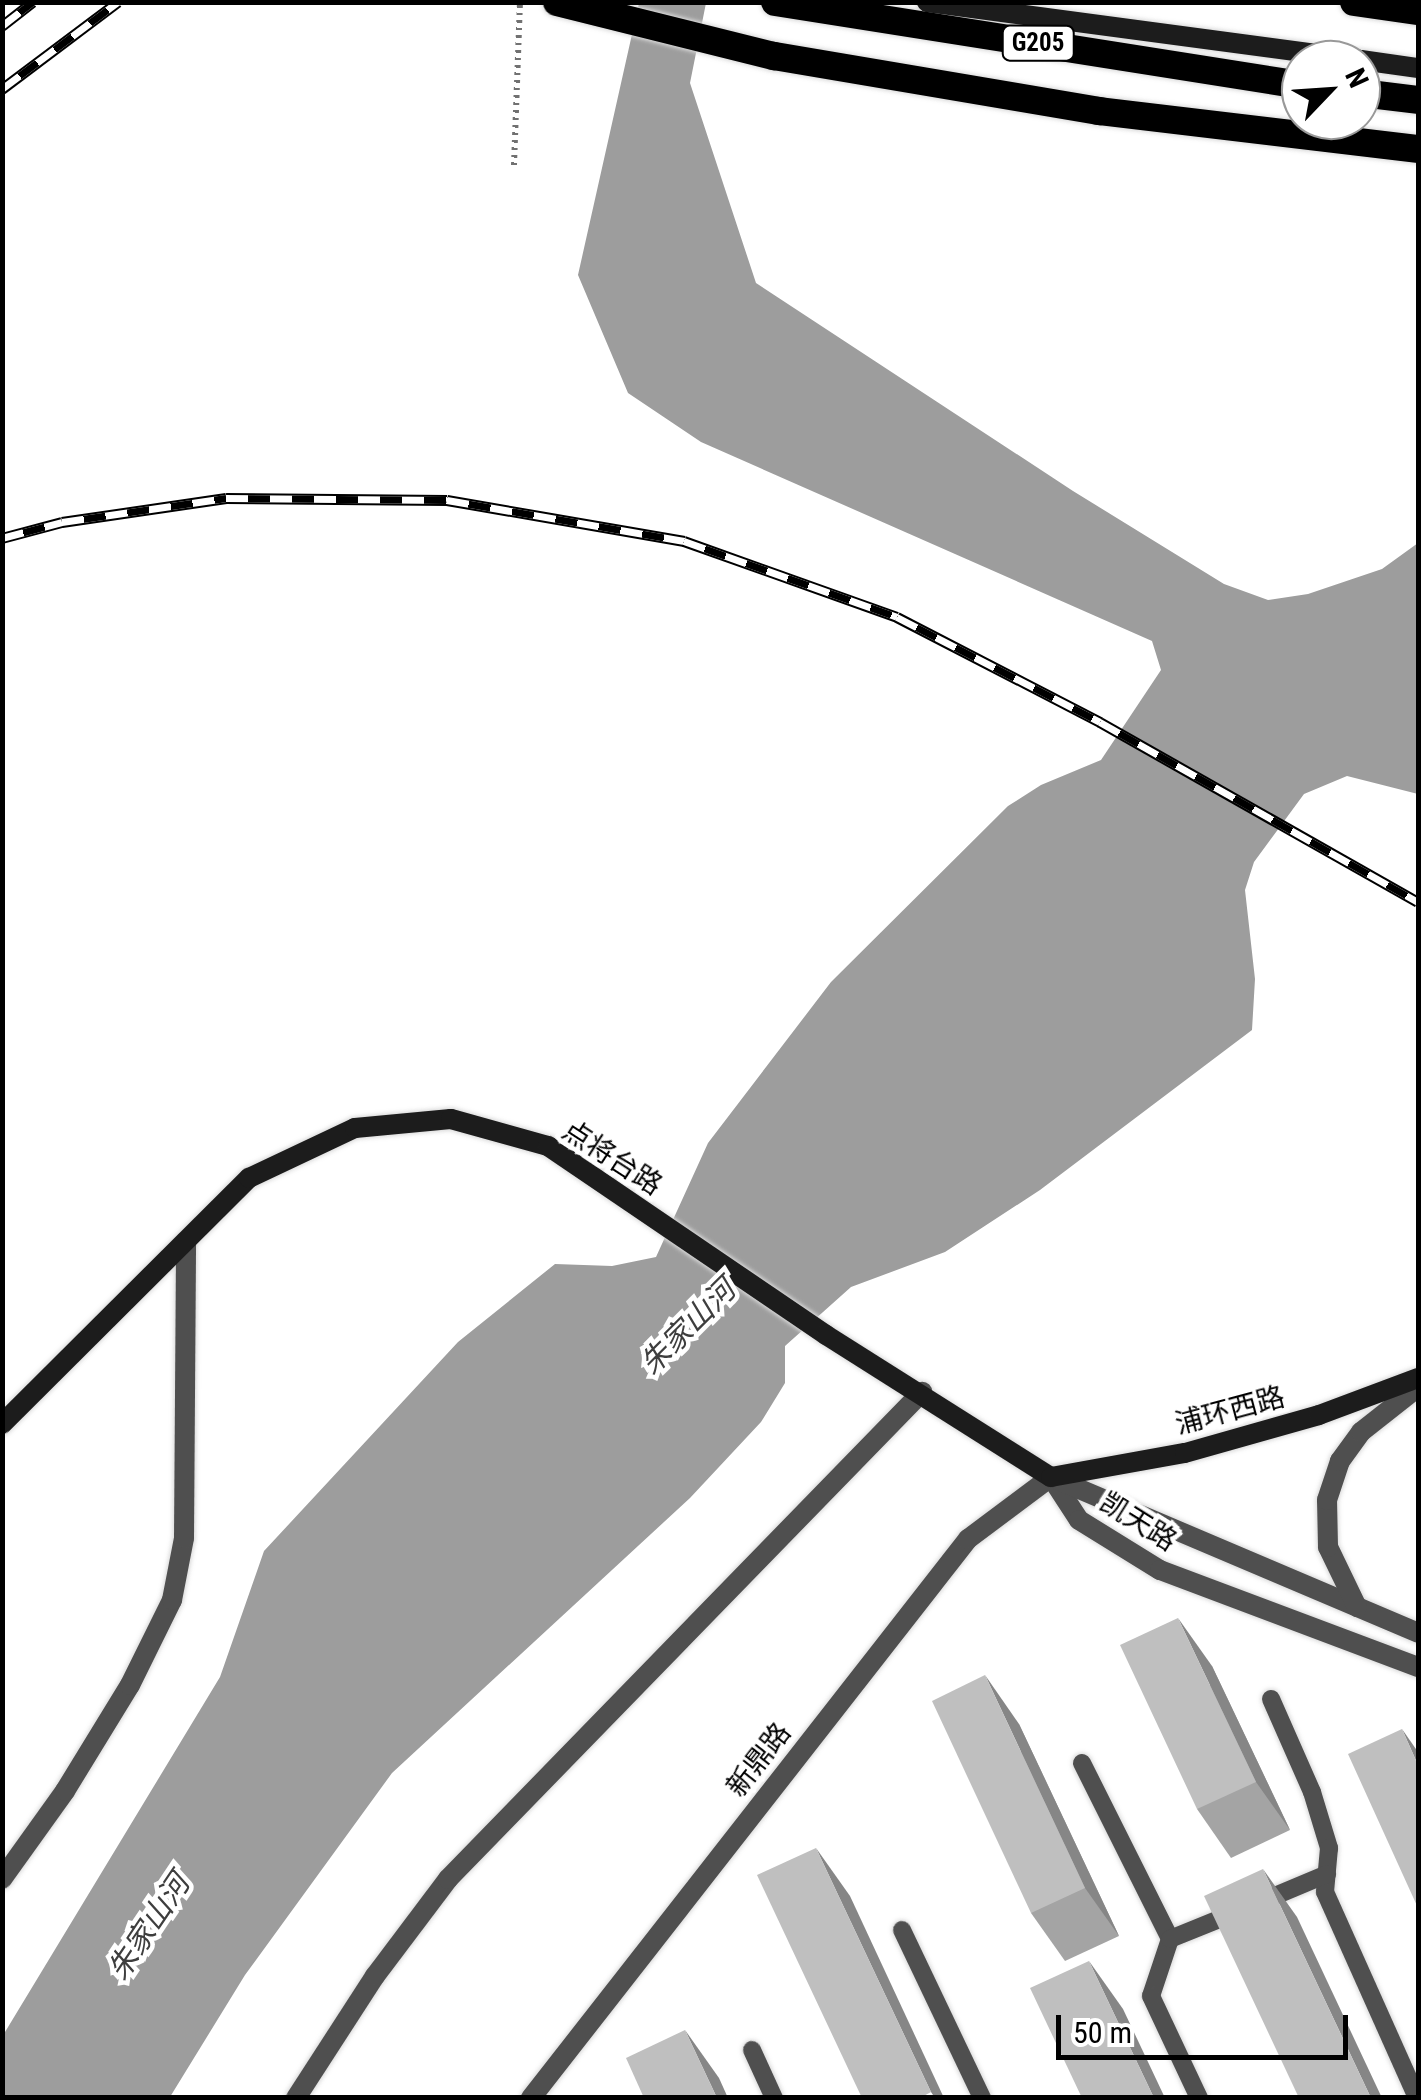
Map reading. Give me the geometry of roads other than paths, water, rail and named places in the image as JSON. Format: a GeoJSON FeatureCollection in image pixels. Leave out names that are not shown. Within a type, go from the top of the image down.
{"type":"FeatureCollection","features":[{"type":"Feature","properties":{"kind":"highway"},"geometry":{"type":"LineString","coordinates":[[558,2],[774,56],[1099,112],[1418,149]]}},
{"type":"Feature","properties":{"kind":"highway","name":"G205"},"geometry":{"type":"LineString","coordinates":[[775,2],[1281,82]]}},
{"type":"Feature","properties":{"kind":"highway"},"geometry":{"type":"LineString","coordinates":[[1354,2],[1418,11]]}},
{"type":"Feature","properties":{"kind":"highway"},"geometry":{"type":"LineString","coordinates":[[1381,95],[1418,100]]}},
{"type":"Feature","properties":{"kind":"main road"},"geometry":{"type":"LineString","coordinates":[[927,2],[1281,49]]}},
{"type":"Feature","properties":{"kind":"main road"},"geometry":{"type":"LineString","coordinates":[[1381,63],[1418,68]]}},
{"type":"Feature","properties":{"kind":"main road","name":"点将台路"},"geometry":{"type":"LineString","coordinates":[[2,1424],[248,1178],[355,1128],[451,1119],[548,1146],[826,1335],[1052,1477]]}},
{"type":"Feature","properties":{"kind":"main road","name":"浦环西路"},"geometry":{"type":"LineString","coordinates":[[1052,1477],[1185,1453],[1319,1415],[1418,1378]]}},
{"type":"Feature","properties":{"kind":"street"},"geometry":{"type":"LineString","coordinates":[[2,1878],[112,1716],[172,1600],[184,1538],[186,1240]]}},
{"type":"Feature","properties":{"kind":"street"},"geometry":{"type":"LineString","coordinates":[[1357,1607],[1328,1547],[1327,1500],[1340,1461],[1361,1432],[1418,1387]]}},
{"type":"Feature","properties":{"kind":"street"},"geometry":{"type":"LineString","coordinates":[[296,2098],[375,1976],[448,1878],[745,1569],[922,1392]]}},
{"type":"Feature","properties":{"kind":"street","name":"凯天路"},"geometry":{"type":"LineString","coordinates":[[1052,1477],[1418,1633]]}},
{"type":"Feature","properties":{"kind":"street","name":"凯天路"},"geometry":{"type":"LineString","coordinates":[[1052,1477],[1078,1520],[1160,1570],[1418,1667]]}},
{"type":"Feature","properties":{"kind":"street","name":"新鼎路"},"geometry":{"type":"LineString","coordinates":[[531,2098],[968,1539],[1052,1477]]}},
{"type":"Feature","properties":{"kind":"lane"},"geometry":{"type":"LineString","coordinates":[[1270,1699],[1312,1792],[1329,1848],[1326,1892],[1417,2098]]}},
{"type":"Feature","properties":{"kind":"lane"},"geometry":{"type":"LineString","coordinates":[[1082,1763],[1170,1939],[1150,1996],[1199,2098]]}},
{"type":"Feature","properties":{"kind":"lane"},"geometry":{"type":"LineString","coordinates":[[1170,1939],[1326,1874]]}},
{"type":"Feature","properties":{"kind":"lane"},"geometry":{"type":"LineString","coordinates":[[902,1930],[982,2098]]}},
{"type":"Feature","properties":{"kind":"lane"},"geometry":{"type":"LineString","coordinates":[[752,2050],[774,2098]]}},
{"type":"Feature","properties":{"kind":"water","name":"朱家山河"},"geometry":{"type":"Polygon","coordinates":[[[639,3],[706,3],[690,83],[756,283],[1073,491],[1224,584],[1268,600],[1308,594],[1382,569],[1418,543],[1418,794],[1347,776],[1304,794],[1254,862],[1245,890],[1255,979],[1252,1030],[1040,1190],[945,1252],[851,1287],[785,1346],[785,1383],[761,1422],[690,1498],[392,1773],[245,1975],[170,2097],[3,2097],[2,2037],[220,1677],[264,1551],[458,1342],[555,1264],[612,1266],[656,1257],[708,1143],[831,982],[1008,806],[1041,785],[1101,760],[1161,670],[1152,641],[701,442],[628,393],[578,275],[639,3]]]}},
{"type":"Feature","properties":{"kind":"railway"},"geometry":{"type":"LineString","coordinates":[[2,26],[33,2]]}},
{"type":"Feature","properties":{"kind":"railway"},"geometry":{"type":"LineString","coordinates":[[2,89],[118,2]]}},
{"type":"Feature","properties":{"kind":"railway"},"geometry":{"type":"LineString","coordinates":[[2,538],[62,522],[226,498],[447,500],[684,541],[897,617],[1100,722],[1418,902]]}}]}
